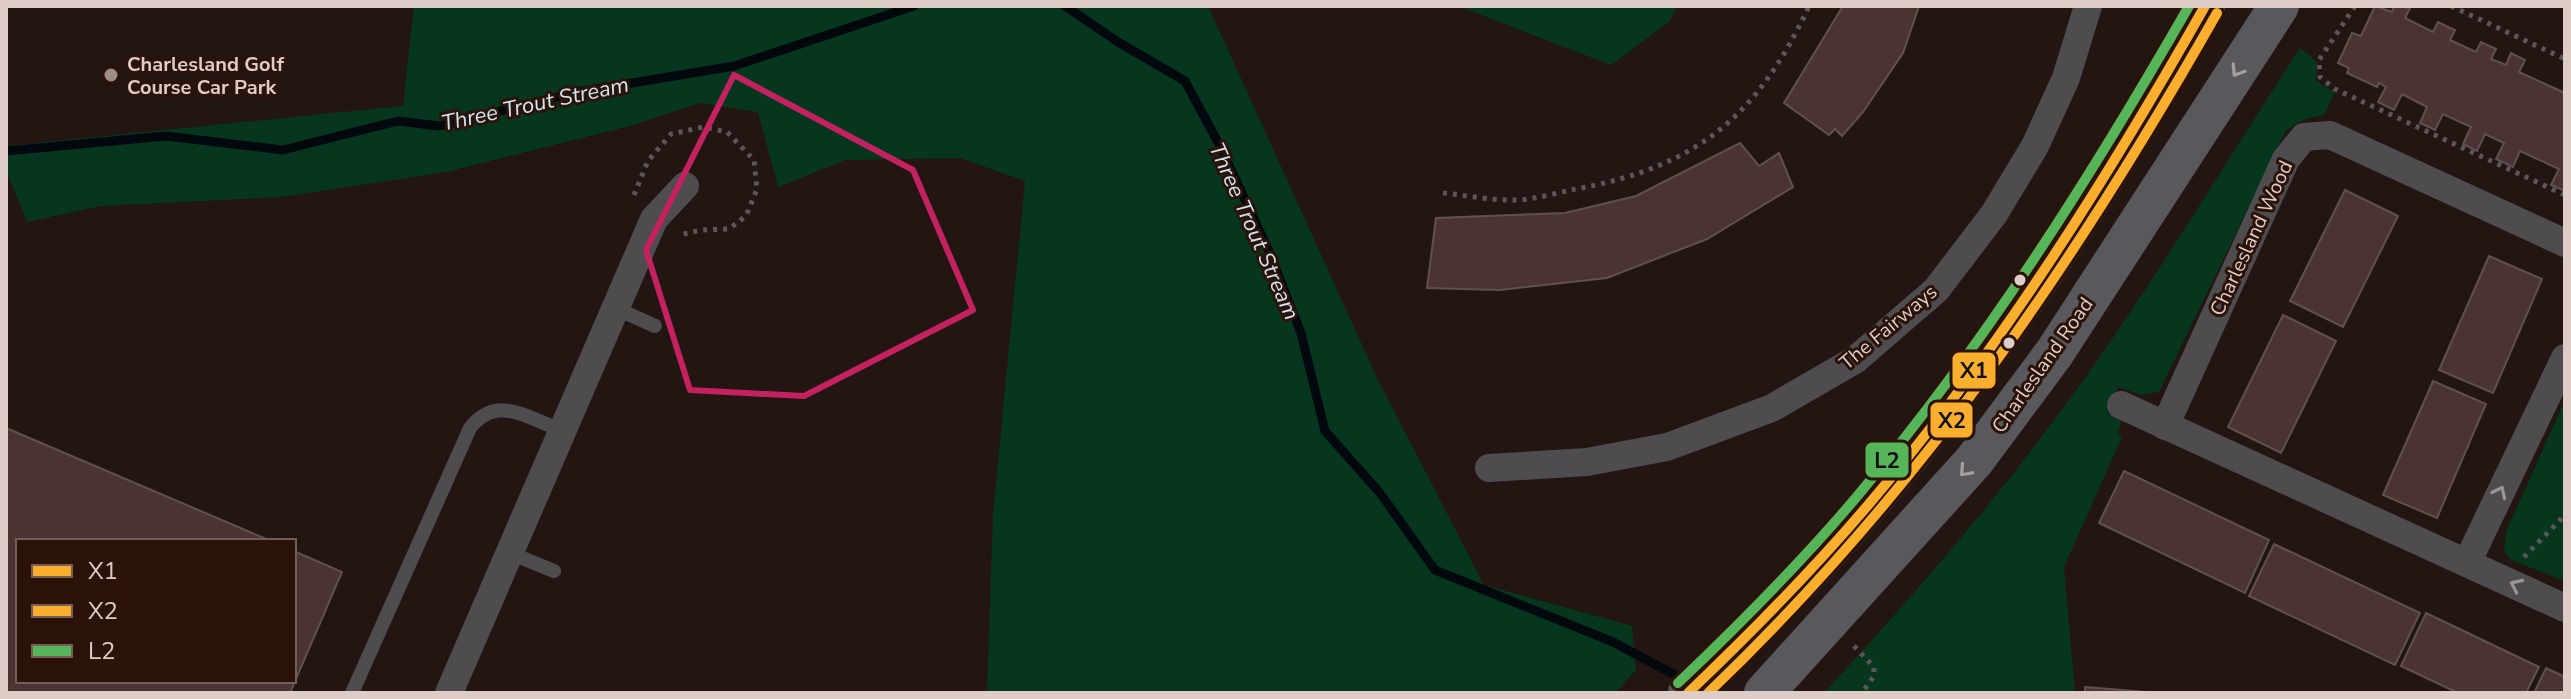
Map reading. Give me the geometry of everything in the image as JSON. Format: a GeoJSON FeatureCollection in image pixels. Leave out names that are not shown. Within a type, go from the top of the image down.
{"type":"FeatureCollection","features":[{"type":"Feature","properties":{"kind":"main road"},"geometry":{"type":"LineString","coordinates":[[1688,693],[1723,661],[1834,543],[1936,423],[2018,309],[2123,149],[2205,6]]}},
{"type":"Feature","properties":{"kind":"main road","name":"Charlesland Road"},"geometry":{"type":"LineString","coordinates":[[1767,691],[1974,461],[2063,339],[2279,6]]}},
{"type":"Feature","properties":{"kind":"street","name":"The Fairways"},"geometry":{"type":"LineString","coordinates":[[1489,468],[1587,462],[1667,447],[1772,408],[1855,360],[1936,290],[1994,214],[2035,146],[2066,78],[2088,6]]}},
{"type":"Feature","properties":{"kind":"street","name":"Charlesland Wood"},"geometry":{"type":"LineString","coordinates":[[2165,426],[2286,159],[2304,137],[2330,135],[2565,243]]}},
{"type":"Feature","properties":{"kind":"street"},"geometry":{"type":"LineString","coordinates":[[449,693],[654,219],[685,186]]}},
{"type":"Feature","properties":{"kind":"street"},"geometry":{"type":"LineString","coordinates":[[2467,563],[2565,358]]}},
{"type":"Feature","properties":{"kind":"street"},"geometry":{"type":"LineString","coordinates":[[2121,405],[2565,608]]}},
{"type":"Feature","properties":{"kind":"lane"},"geometry":{"type":"LineString","coordinates":[[615,308],[655,326]]}},
{"type":"Feature","properties":{"kind":"lane"},"geometry":{"type":"LineString","coordinates":[[352,693],[470,428],[479,416],[493,409],[517,412],[562,430]]}},
{"type":"Feature","properties":{"kind":"lane"},"geometry":{"type":"LineString","coordinates":[[510,553],[554,571]]}},
{"type":"Feature","properties":{"kind":"path"},"geometry":{"type":"LineString","coordinates":[[1443,193],[1513,201],[1600,185],[1673,161],[1724,129],[1758,94],[1790,47],[1809,6]]}},
{"type":"Feature","properties":{"kind":"path"},"geometry":{"type":"LineString","coordinates":[[2355,6],[2319,60],[2320,77],[2335,89],[2565,195]]}},
{"type":"Feature","properties":{"kind":"path"},"geometry":{"type":"LineString","coordinates":[[2451,6],[2565,59]]}},
{"type":"Feature","properties":{"kind":"path"},"geometry":{"type":"LineString","coordinates":[[2511,583],[2531,548],[2565,515]]}},
{"type":"Feature","properties":{"kind":"path"},"geometry":{"type":"LineString","coordinates":[[1847,640],[1874,667],[1874,676],[1862,693]]}},
{"type":"Feature","properties":{"kind":"highlighted area"},"geometry":{"type":"Polygon","coordinates":[[[734,75],[913,170],[973,310],[804,396],[690,390],[646,250],[734,75]]]}},
{"type":"Feature","properties":{"kind":"green space"},"geometry":{"type":"Polygon","coordinates":[[[414,6],[1208,6],[1378,380],[1484,585],[1632,626],[1636,670],[1615,693],[987,693],[993,515],[1025,181],[960,158],[845,160],[778,187],[758,112],[699,103],[630,126],[446,172],[281,197],[100,206],[27,222],[6,170],[6,146],[403,106],[414,6]]]}},
{"type":"Feature","properties":{"kind":"green space"},"geometry":{"type":"Polygon","coordinates":[[[1458,6],[1677,6],[1670,21],[1611,65],[1458,6]]]}},
{"type":"Feature","properties":{"kind":"green space"},"geometry":{"type":"Polygon","coordinates":[[[2300,48],[2317,62],[2316,81],[2335,92],[2324,115],[2305,119],[2286,130],[2159,392],[2142,395],[2118,387],[2107,412],[2121,421],[2118,433],[2122,437],[2064,567],[2075,693],[1824,693],[1938,565],[2079,386],[2300,48]]]}},
{"type":"Feature","properties":{"kind":"green space"},"geometry":{"type":"Polygon","coordinates":[[[2565,400],[2565,581],[2511,560],[2504,551],[2506,532],[2565,400]]]}},
{"type":"Feature","properties":{"kind":"building"},"geometry":{"type":"Polygon","coordinates":[[[1843,6],[1919,6],[1903,53],[1863,112],[1842,136],[1835,129],[1829,135],[1784,103],[1843,6]]]}},
{"type":"Feature","properties":{"kind":"building"},"geometry":{"type":"Polygon","coordinates":[[[2375,6],[2392,12],[2394,6],[2410,8],[2405,18],[2433,32],[2438,22],[2455,30],[2450,40],[2476,52],[2481,42],[2496,49],[2491,59],[2506,65],[2511,53],[2525,60],[2519,72],[2565,93],[2565,191],[2551,185],[2559,169],[2520,151],[2513,167],[2496,159],[2504,143],[2485,134],[2477,151],[2463,144],[2471,127],[2443,114],[2435,130],[2420,123],[2427,107],[2402,94],[2394,110],[2378,102],[2386,87],[2379,83],[2377,87],[2347,73],[2349,68],[2338,63],[2352,33],[2361,36],[2375,6]]]}},
{"type":"Feature","properties":{"kind":"building"},"geometry":{"type":"Polygon","coordinates":[[[1740,143],[1759,166],[1779,153],[1793,187],[1707,239],[1607,278],[1500,290],[1427,288],[1436,218],[1565,213],[1636,196],[1740,143]]]}},
{"type":"Feature","properties":{"kind":"building"},"geometry":{"type":"Polygon","coordinates":[[[2345,190],[2398,216],[2343,327],[2290,301],[2345,190]]]}},
{"type":"Feature","properties":{"kind":"building"},"geometry":{"type":"Polygon","coordinates":[[[2489,256],[2542,279],[2493,393],[2439,370],[2489,256]]]}},
{"type":"Feature","properties":{"kind":"building"},"geometry":{"type":"Polygon","coordinates":[[[2283,315],[2336,341],[2281,453],[2228,427],[2283,315]]]}},
{"type":"Feature","properties":{"kind":"building"},"geometry":{"type":"Polygon","coordinates":[[[2433,381],[2486,404],[2437,518],[2383,495],[2433,381]]]}},
{"type":"Feature","properties":{"kind":"building"},"geometry":{"type":"Polygon","coordinates":[[[6,428],[266,539],[16,539],[16,683],[294,683],[290,693],[6,693],[6,428]]]}},
{"type":"Feature","properties":{"kind":"building"},"geometry":{"type":"Polygon","coordinates":[[[2124,471],[2269,540],[2245,593],[2099,523],[2124,471]]]}},
{"type":"Feature","properties":{"kind":"building"},"geometry":{"type":"Polygon","coordinates":[[[2274,544],[2420,613],[2395,665],[2249,596],[2274,544]]]}},
{"type":"Feature","properties":{"kind":"building"},"geometry":{"type":"Polygon","coordinates":[[[296,552],[342,572],[296,679],[296,552]]]}},
{"type":"Feature","properties":{"kind":"building"},"geometry":{"type":"Polygon","coordinates":[[[2426,613],[2539,667],[2526,693],[2458,693],[2401,666],[2426,613]]]}},
{"type":"Feature","properties":{"kind":"building"},"geometry":{"type":"Polygon","coordinates":[[[2546,668],[2565,677],[2565,693],[2534,693],[2546,668]]]}},
{"type":"Feature","properties":{"kind":"building"},"geometry":{"type":"Polygon","coordinates":[[[2085,687],[2158,693],[2085,693],[2085,687]]]}},
{"type":"Feature","properties":{"kind":"waterway","name":"Three Trout Stream"},"geometry":{"type":"LineString","coordinates":[[6,151],[166,136],[283,150],[398,121],[439,126],[578,92],[734,66],[914,6]]}},
{"type":"Feature","properties":{"kind":"waterway","name":"Three Trout Stream"},"geometry":{"type":"LineString","coordinates":[[1065,6],[1118,42],[1185,81],[1220,146],[1268,249],[1301,333],[1325,431],[1380,493],[1435,570],[1613,642],[1686,681]]}},
{"type":"Feature","properties":{"kind":"transit line","name":"L2"},"geometry":{"type":"LineString","coordinates":[[1678,683],[1816,543],[1906,437],[2035,258],[2189,6]]}},
{"type":"Feature","properties":{"kind":"transit line","name":"X1"},"geometry":{"type":"LineString","coordinates":[[1688,693],[1781,601],[1917,446],[2049,263],[2129,136],[2205,6]]}},
{"type":"Feature","properties":{"kind":"transit line","name":"X2"},"geometry":{"type":"LineString","coordinates":[[1708,693],[1785,616],[1857,537],[1988,372],[2106,198],[2217,13]]}},
{"type":"Feature","properties":{"kind":"place","name":"Charlesland Golf Course Car Park"},"geometry":{"type":"Point","coordinates":[111,75]}}]}
